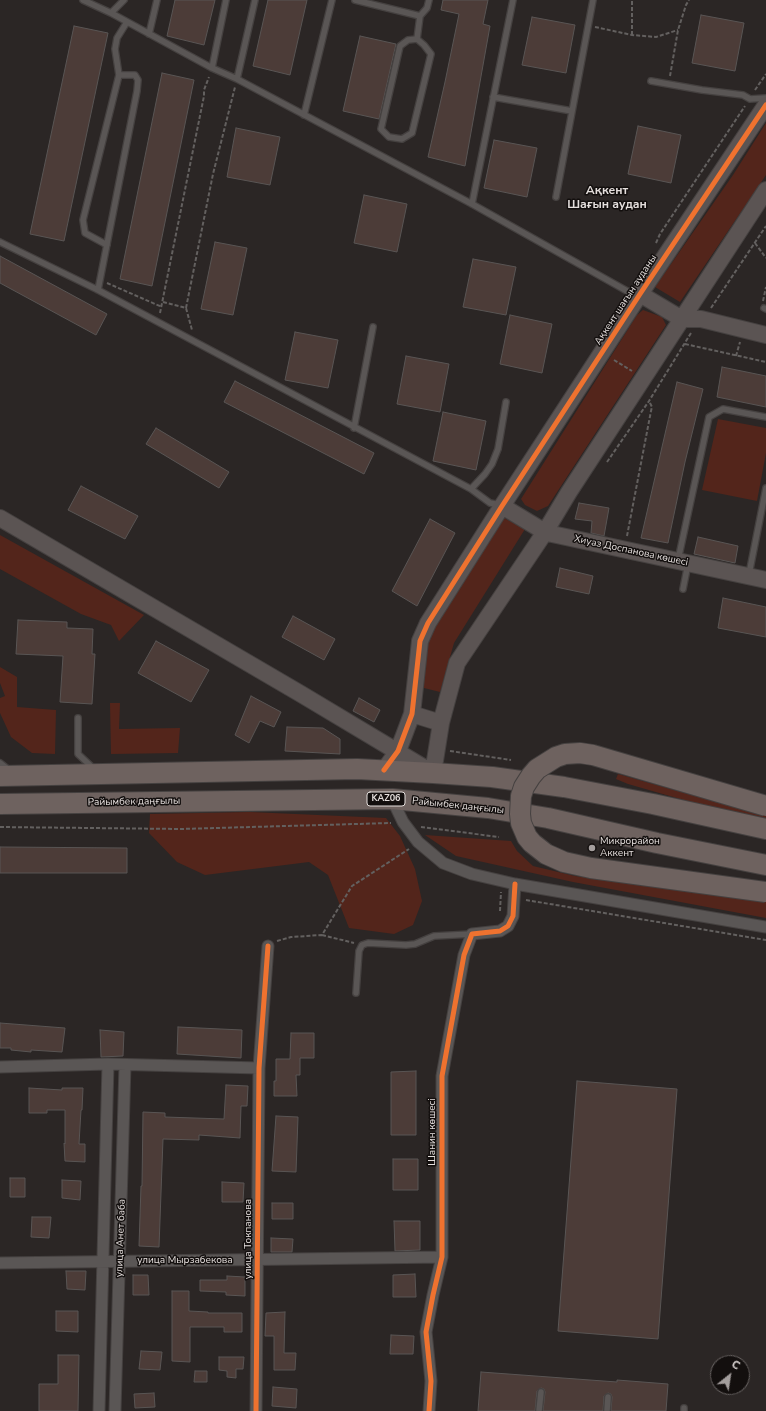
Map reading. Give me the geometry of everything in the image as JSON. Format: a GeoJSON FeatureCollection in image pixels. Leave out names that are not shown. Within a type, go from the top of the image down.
{"type":"FeatureCollection","features":[{"type":"Feature","properties":{"kind":"highway"},"geometry":{"type":"LineString","coordinates":[[766,806],[593,755],[580,753],[565,754],[556,757],[537,769],[524,787],[521,796],[520,814],[521,823],[527,837],[532,843],[546,854],[564,862],[590,868],[766,892]]}},
{"type":"Feature","properties":{"kind":"highway"},"geometry":{"type":"LineString","coordinates":[[8,776],[349,769],[433,772],[492,777],[564,787],[652,804],[766,830]]}},
{"type":"Feature","properties":{"kind":"highway","name":"Райымбек даңғылы"},"geometry":{"type":"LineString","coordinates":[[0,804],[392,799],[488,808],[548,818],[657,843],[766,865]]}},
{"type":"Feature","properties":{"kind":"street","name":"Ақкент шағын ауданы"},"geometry":{"type":"LineString","coordinates":[[384,770],[398,751],[412,714],[420,641],[428,623],[640,294],[766,105]]}},
{"type":"Feature","properties":{"kind":"street"},"geometry":{"type":"LineString","coordinates":[[0,518],[433,772],[440,722],[457,663],[545,532],[569,492],[766,190]]}},
{"type":"Feature","properties":{"kind":"street"},"geometry":{"type":"LineString","coordinates":[[640,294],[682,319],[701,319],[766,335]]}},
{"type":"Feature","properties":{"kind":"street","name":"Хиуаз Доспанова көшесі"},"geometry":{"type":"LineString","coordinates":[[502,506],[545,532],[766,580]]}},
{"type":"Feature","properties":{"kind":"street"},"geometry":{"type":"LineString","coordinates":[[412,714],[440,722]]}},
{"type":"Feature","properties":{"kind":"street"},"geometry":{"type":"LineString","coordinates":[[392,799],[403,822],[418,842],[443,863],[472,874],[515,884],[766,927]]}},
{"type":"Feature","properties":{"kind":"street"},"geometry":{"type":"LineString","coordinates":[[472,934],[500,931],[508,926],[513,916],[515,884]]}},
{"type":"Feature","properties":{"kind":"street","name":"Шанин көшесі"},"geometry":{"type":"LineString","coordinates":[[430,1411],[431,1381],[426,1332],[432,1295],[442,1258],[442,1076],[464,955],[472,934]]}},
{"type":"Feature","properties":{"kind":"street","name":"улица Токпанова"},"geometry":{"type":"LineString","coordinates":[[256,1411],[259,1068],[268,946]]}},
{"type":"Feature","properties":{"kind":"street"},"geometry":{"type":"LineString","coordinates":[[0,1067],[108,1064],[259,1068]]}},
{"type":"Feature","properties":{"kind":"street"},"geometry":{"type":"LineString","coordinates":[[99,1411],[108,1064]]}},
{"type":"Feature","properties":{"kind":"street","name":"улица Анет баба"},"geometry":{"type":"LineString","coordinates":[[116,1411],[125,1065]]}},
{"type":"Feature","properties":{"kind":"street","name":"улица Мырзабекова"},"geometry":{"type":"LineString","coordinates":[[0,1263],[442,1258]]}},
{"type":"Feature","properties":{"kind":"lane"},"geometry":{"type":"LineString","coordinates":[[83,0],[111,13],[212,68],[237,79],[472,204],[627,290],[640,294]]}},
{"type":"Feature","properties":{"kind":"lane"},"geometry":{"type":"LineString","coordinates":[[111,13],[124,0]]}},
{"type":"Feature","properties":{"kind":"lane"},"geometry":{"type":"LineString","coordinates":[[149,34],[157,0]]}},
{"type":"Feature","properties":{"kind":"lane"},"geometry":{"type":"LineString","coordinates":[[212,68],[226,0]]}},
{"type":"Feature","properties":{"kind":"lane"},"geometry":{"type":"LineString","coordinates":[[237,79],[255,0]]}},
{"type":"Feature","properties":{"kind":"lane"},"geometry":{"type":"LineString","coordinates":[[304,115],[332,0]]}},
{"type":"Feature","properties":{"kind":"lane"},"geometry":{"type":"LineString","coordinates":[[355,0],[420,16]]}},
{"type":"Feature","properties":{"kind":"lane"},"geometry":{"type":"LineString","coordinates":[[417,39],[420,16],[427,8],[429,0]]}},
{"type":"Feature","properties":{"kind":"lane"},"geometry":{"type":"LineString","coordinates":[[472,204],[513,0]]}},
{"type":"Feature","properties":{"kind":"lane"},"geometry":{"type":"LineString","coordinates":[[556,197],[593,0]]}},
{"type":"Feature","properties":{"kind":"lane"},"geometry":{"type":"LineString","coordinates":[[107,245],[85,233],[83,220],[119,75],[115,49],[117,38],[127,22]]}},
{"type":"Feature","properties":{"kind":"lane"},"geometry":{"type":"LineString","coordinates":[[417,39],[431,54],[412,134],[402,138],[389,136],[381,129],[400,46],[408,40],[417,39]]}},
{"type":"Feature","properties":{"kind":"lane"},"geometry":{"type":"LineString","coordinates":[[98,290],[137,91],[138,80],[135,75],[119,75]]}},
{"type":"Feature","properties":{"kind":"lane"},"geometry":{"type":"LineString","coordinates":[[651,81],[702,90],[743,95],[750,99],[766,98]]}},
{"type":"Feature","properties":{"kind":"lane"},"geometry":{"type":"LineString","coordinates":[[493,97],[572,111]]}},
{"type":"Feature","properties":{"kind":"lane"},"geometry":{"type":"LineString","coordinates":[[0,242],[98,290],[354,428],[471,489],[490,503],[502,506]]}},
{"type":"Feature","properties":{"kind":"lane"},"geometry":{"type":"LineString","coordinates":[[354,428],[373,327]]}},
{"type":"Feature","properties":{"kind":"lane"},"geometry":{"type":"LineString","coordinates":[[471,489],[492,464],[498,449],[506,402]]}},
{"type":"Feature","properties":{"kind":"lane"},"geometry":{"type":"LineString","coordinates":[[683,589],[683,562],[710,417],[723,409],[766,417]]}},
{"type":"Feature","properties":{"kind":"lane"},"geometry":{"type":"LineString","coordinates":[[748,576],[766,488]]}},
{"type":"Feature","properties":{"kind":"lane"},"geometry":{"type":"LineString","coordinates":[[78,718],[78,754],[101,774]]}},
{"type":"Feature","properties":{"kind":"lane"},"geometry":{"type":"LineString","coordinates":[[0,764],[8,776]]}},
{"type":"Feature","properties":{"kind":"lane"},"geometry":{"type":"LineString","coordinates":[[356,993],[359,951],[362,945],[368,943],[406,945],[415,944],[434,936],[472,934]]}},
{"type":"Feature","properties":{"kind":"lane"},"geometry":{"type":"LineString","coordinates":[[540,1411],[541,1392]]}},
{"type":"Feature","properties":{"kind":"lane"},"geometry":{"type":"LineString","coordinates":[[607,1411],[608,1397]]}},
{"type":"Feature","properties":{"kind":"path"},"geometry":{"type":"LineString","coordinates":[[632,0],[632,34]]}},
{"type":"Feature","properties":{"kind":"path"},"geometry":{"type":"LineString","coordinates":[[668,84],[678,30],[689,0]]}},
{"type":"Feature","properties":{"kind":"path"},"geometry":{"type":"LineString","coordinates":[[588,25],[632,34],[656,37],[678,30]]}},
{"type":"Feature","properties":{"kind":"path"},"geometry":{"type":"LineString","coordinates":[[158,322],[204,90],[212,68]]}},
{"type":"Feature","properties":{"kind":"path"},"geometry":{"type":"LineString","coordinates":[[195,342],[186,308],[213,174],[237,79]]}},
{"type":"Feature","properties":{"kind":"path"},"geometry":{"type":"LineString","coordinates":[[606,463],[659,386],[701,319],[709,311],[766,226]]}},
{"type":"Feature","properties":{"kind":"path"},"geometry":{"type":"LineString","coordinates":[[754,243],[766,258]]}},
{"type":"Feature","properties":{"kind":"path"},"geometry":{"type":"LineString","coordinates":[[101,280],[162,307]]}},
{"type":"Feature","properties":{"kind":"path"},"geometry":{"type":"LineString","coordinates":[[163,302],[186,308]]}},
{"type":"Feature","properties":{"kind":"path"},"geometry":{"type":"LineString","coordinates":[[685,344],[766,362]]}},
{"type":"Feature","properties":{"kind":"path"},"geometry":{"type":"LineString","coordinates":[[602,353],[659,386]]}},
{"type":"Feature","properties":{"kind":"path"},"geometry":{"type":"LineString","coordinates":[[624,549],[651,411],[649,401]]}},
{"type":"Feature","properties":{"kind":"path"},"geometry":{"type":"LineString","coordinates":[[437,749],[511,760]]}},
{"type":"Feature","properties":{"kind":"path"},"geometry":{"type":"LineString","coordinates":[[0,827],[181,829],[403,822],[425,828],[499,837]]}},
{"type":"Feature","properties":{"kind":"path"},"geometry":{"type":"LineString","coordinates":[[322,935],[352,886],[418,842]]}},
{"type":"Feature","properties":{"kind":"path"},"geometry":{"type":"LineString","coordinates":[[500,931],[502,881]]}},
{"type":"Feature","properties":{"kind":"path"},"geometry":{"type":"LineString","coordinates":[[514,898],[766,940]]}},
{"type":"Feature","properties":{"kind":"path"},"geometry":{"type":"LineString","coordinates":[[268,946],[275,941],[291,937],[322,935],[362,945]]}},
{"type":"Feature","properties":{"kind":"shaded area"},"geometry":{"type":"Polygon","coordinates":[[[766,123],[766,175],[680,302],[655,287],[733,175],[766,123]]]}},
{"type":"Feature","properties":{"kind":"shaded area"},"geometry":{"type":"Polygon","coordinates":[[[643,310],[662,317],[666,325],[548,506],[537,511],[525,505],[521,499],[637,315],[643,310]]]}},
{"type":"Feature","properties":{"kind":"shaded area"},"geometry":{"type":"Polygon","coordinates":[[[718,419],[766,428],[766,453],[757,501],[702,490],[718,419]]]}},
{"type":"Feature","properties":{"kind":"shaded area"},"geometry":{"type":"Polygon","coordinates":[[[502,517],[525,529],[454,643],[440,692],[420,687],[426,638],[502,517]]]}},
{"type":"Feature","properties":{"kind":"shaded area"},"geometry":{"type":"Polygon","coordinates":[[[0,535],[144,615],[119,641],[111,625],[81,614],[0,569],[0,535]]]}},
{"type":"Feature","properties":{"kind":"shaded area"},"geometry":{"type":"Polygon","coordinates":[[[0,667],[17,677],[17,707],[56,710],[55,754],[32,753],[11,737],[0,713],[0,698],[5,696],[0,683],[0,667]]]}},
{"type":"Feature","properties":{"kind":"shaded area"},"geometry":{"type":"Polygon","coordinates":[[[110,703],[120,703],[119,729],[180,728],[178,753],[111,754],[110,703]]]}},
{"type":"Feature","properties":{"kind":"shaded area"},"geometry":{"type":"Polygon","coordinates":[[[618,774],[766,816],[766,821],[701,805],[628,784],[616,779],[618,774]]]}},
{"type":"Feature","properties":{"kind":"shaded area"},"geometry":{"type":"Polygon","coordinates":[[[250,812],[386,818],[400,836],[415,869],[422,901],[413,925],[394,934],[349,928],[328,875],[309,862],[205,875],[177,862],[149,833],[150,814],[250,812]]]}},
{"type":"Feature","properties":{"kind":"shaded area"},"geometry":{"type":"Polygon","coordinates":[[[425,835],[511,841],[517,851],[533,866],[575,876],[766,900],[766,918],[573,882],[456,856],[425,835]]]}},
{"type":"Feature","properties":{"kind":"building"},"geometry":{"type":"Polygon","coordinates":[[[175,0],[215,0],[204,45],[167,36],[175,0]]]}},
{"type":"Feature","properties":{"kind":"building"},"geometry":{"type":"Polygon","coordinates":[[[268,0],[307,0],[290,75],[253,66],[268,0]]]}},
{"type":"Feature","properties":{"kind":"building"},"geometry":{"type":"Polygon","coordinates":[[[443,0],[488,0],[483,24],[490,26],[465,166],[428,157],[459,14],[441,10],[443,0]]]}},
{"type":"Feature","properties":{"kind":"building"},"geometry":{"type":"Polygon","coordinates":[[[701,15],[744,23],[735,71],[692,63],[701,15]]]}},
{"type":"Feature","properties":{"kind":"building"},"geometry":{"type":"Polygon","coordinates":[[[532,17],[575,25],[566,73],[522,65],[532,17]]]}},
{"type":"Feature","properties":{"kind":"building"},"geometry":{"type":"Polygon","coordinates":[[[74,26],[108,33],[64,241],[30,234],[74,26]]]}},
{"type":"Feature","properties":{"kind":"building"},"geometry":{"type":"Polygon","coordinates":[[[360,36],[396,44],[379,119],[343,111],[360,36]]]}},
{"type":"Feature","properties":{"kind":"building"},"geometry":{"type":"Polygon","coordinates":[[[162,73],[194,80],[152,286],[120,279],[162,73]]]}},
{"type":"Feature","properties":{"kind":"building"},"geometry":{"type":"Polygon","coordinates":[[[638,126],[681,135],[671,183],[628,174],[638,126]]]}},
{"type":"Feature","properties":{"kind":"building"},"geometry":{"type":"Polygon","coordinates":[[[236,128],[280,137],[270,185],[227,177],[236,128]]]}},
{"type":"Feature","properties":{"kind":"building"},"geometry":{"type":"Polygon","coordinates":[[[494,140],[537,148],[527,197],[484,188],[494,140]]]}},
{"type":"Feature","properties":{"kind":"building"},"geometry":{"type":"Polygon","coordinates":[[[364,195],[407,204],[397,252],[354,243],[364,195]]]}},
{"type":"Feature","properties":{"kind":"building"},"geometry":{"type":"Polygon","coordinates":[[[215,242],[247,248],[233,315],[201,309],[215,242]]]}},
{"type":"Feature","properties":{"kind":"building"},"geometry":{"type":"Polygon","coordinates":[[[0,256],[107,314],[96,335],[0,283],[0,256]]]}},
{"type":"Feature","properties":{"kind":"building"},"geometry":{"type":"Polygon","coordinates":[[[473,259],[516,267],[506,315],[463,307],[473,259]]]}},
{"type":"Feature","properties":{"kind":"building"},"geometry":{"type":"Polygon","coordinates":[[[510,315],[552,324],[542,373],[500,364],[510,315]]]}},
{"type":"Feature","properties":{"kind":"building"},"geometry":{"type":"Polygon","coordinates":[[[295,332],[338,340],[328,388],[285,380],[295,332]]]}},
{"type":"Feature","properties":{"kind":"building"},"geometry":{"type":"Polygon","coordinates":[[[406,356],[449,364],[440,412],[397,404],[406,356]]]}},
{"type":"Feature","properties":{"kind":"building"},"geometry":{"type":"Polygon","coordinates":[[[722,367],[766,376],[766,407],[717,397],[722,367]]]}},
{"type":"Feature","properties":{"kind":"building"},"geometry":{"type":"Polygon","coordinates":[[[235,381],[374,453],[364,474],[224,402],[235,381]]]}},
{"type":"Feature","properties":{"kind":"building"},"geometry":{"type":"Polygon","coordinates":[[[677,382],[703,389],[685,462],[668,543],[641,538],[677,382]]]}},
{"type":"Feature","properties":{"kind":"building"},"geometry":{"type":"Polygon","coordinates":[[[443,412],[486,421],[476,470],[433,461],[443,412]]]}},
{"type":"Feature","properties":{"kind":"building"},"geometry":{"type":"Polygon","coordinates":[[[156,428],[229,472],[219,488],[146,444],[156,428]]]}},
{"type":"Feature","properties":{"kind":"building"},"geometry":{"type":"Polygon","coordinates":[[[81,486],[138,516],[125,539],[68,510],[81,486]]]}},
{"type":"Feature","properties":{"kind":"building"},"geometry":{"type":"Polygon","coordinates":[[[579,503],[609,508],[604,536],[591,533],[592,521],[575,519],[579,503]]]}},
{"type":"Feature","properties":{"kind":"building"},"geometry":{"type":"Polygon","coordinates":[[[430,519],[455,533],[417,606],[392,591],[430,519]]]}},
{"type":"Feature","properties":{"kind":"building"},"geometry":{"type":"Polygon","coordinates":[[[698,537],[738,546],[735,563],[694,554],[698,537]]]}},
{"type":"Feature","properties":{"kind":"building"},"geometry":{"type":"Polygon","coordinates":[[[560,568],[593,576],[589,594],[556,587],[560,568]]]}},
{"type":"Feature","properties":{"kind":"building"},"geometry":{"type":"Polygon","coordinates":[[[723,598],[766,607],[766,637],[718,628],[723,598]]]}},
{"type":"Feature","properties":{"kind":"building"},"geometry":{"type":"Polygon","coordinates":[[[293,616],[335,639],[324,660],[282,637],[293,616]]]}},
{"type":"Feature","properties":{"kind":"building"},"geometry":{"type":"Polygon","coordinates":[[[18,620],[67,622],[67,628],[93,629],[92,654],[95,654],[92,704],[60,702],[63,656],[16,654],[18,620]]]}},
{"type":"Feature","properties":{"kind":"building"},"geometry":{"type":"Polygon","coordinates":[[[156,641],[209,670],[191,702],[138,673],[156,641]]]}},
{"type":"Feature","properties":{"kind":"building"},"geometry":{"type":"Polygon","coordinates":[[[251,696],[281,712],[274,727],[260,721],[249,743],[235,735],[251,696]]]}},
{"type":"Feature","properties":{"kind":"building"},"geometry":{"type":"Polygon","coordinates":[[[359,698],[380,710],[374,722],[353,711],[359,698]]]}},
{"type":"Feature","properties":{"kind":"building"},"geometry":{"type":"Polygon","coordinates":[[[287,727],[323,728],[340,739],[340,754],[285,751],[287,727]]]}},
{"type":"Feature","properties":{"kind":"building"},"geometry":{"type":"Polygon","coordinates":[[[0,847],[127,848],[127,873],[0,873],[0,847]]]}},
{"type":"Feature","properties":{"kind":"building"},"geometry":{"type":"Polygon","coordinates":[[[0,1023],[65,1028],[62,1052],[31,1050],[31,1052],[11,1050],[11,1048],[0,1048],[0,1023]]]}},
{"type":"Feature","properties":{"kind":"building"},"geometry":{"type":"Polygon","coordinates":[[[178,1027],[242,1030],[241,1058],[177,1054],[178,1027]]]}},
{"type":"Feature","properties":{"kind":"building"},"geometry":{"type":"Polygon","coordinates":[[[100,1030],[124,1032],[123,1056],[101,1057],[100,1030]]]}},
{"type":"Feature","properties":{"kind":"building"},"geometry":{"type":"Polygon","coordinates":[[[291,1033],[314,1033],[314,1058],[300,1058],[300,1075],[296,1075],[297,1096],[274,1096],[276,1059],[290,1059],[291,1033]]]}},
{"type":"Feature","properties":{"kind":"building"},"geometry":{"type":"Polygon","coordinates":[[[416,1071],[416,1135],[391,1135],[391,1072],[416,1071]]]}},
{"type":"Feature","properties":{"kind":"building"},"geometry":{"type":"Polygon","coordinates":[[[577,1081],[677,1089],[658,1339],[558,1331],[577,1081]]]}},
{"type":"Feature","properties":{"kind":"building"},"geometry":{"type":"Polygon","coordinates":[[[226,1085],[248,1086],[247,1106],[241,1106],[240,1138],[199,1135],[199,1140],[163,1139],[159,1247],[139,1246],[142,1186],[143,1112],[165,1113],[165,1117],[224,1119],[226,1085]]]}},
{"type":"Feature","properties":{"kind":"building"},"geometry":{"type":"Polygon","coordinates":[[[29,1088],[62,1090],[62,1088],[83,1088],[79,1144],[85,1144],[85,1162],[65,1161],[65,1110],[47,1110],[47,1113],[29,1113],[29,1088]]]}},
{"type":"Feature","properties":{"kind":"building"},"geometry":{"type":"Polygon","coordinates":[[[276,1116],[298,1117],[296,1172],[272,1171],[276,1116]]]}},
{"type":"Feature","properties":{"kind":"building"},"geometry":{"type":"Polygon","coordinates":[[[393,1159],[418,1159],[418,1190],[393,1190],[393,1159]]]}},
{"type":"Feature","properties":{"kind":"building"},"geometry":{"type":"Polygon","coordinates":[[[10,1178],[25,1178],[25,1197],[10,1197],[10,1178]]]}},
{"type":"Feature","properties":{"kind":"building"},"geometry":{"type":"Polygon","coordinates":[[[62,1180],[81,1181],[80,1200],[62,1198],[62,1180]]]}},
{"type":"Feature","properties":{"kind":"building"},"geometry":{"type":"Polygon","coordinates":[[[222,1182],[244,1183],[243,1202],[222,1202],[222,1182]]]}},
{"type":"Feature","properties":{"kind":"building"},"geometry":{"type":"Polygon","coordinates":[[[272,1203],[293,1203],[293,1219],[272,1219],[272,1203]]]}},
{"type":"Feature","properties":{"kind":"building"},"geometry":{"type":"Polygon","coordinates":[[[32,1217],[51,1217],[49,1238],[31,1237],[32,1217]]]}},
{"type":"Feature","properties":{"kind":"building"},"geometry":{"type":"Polygon","coordinates":[[[394,1221],[420,1221],[420,1250],[395,1251],[394,1221]]]}},
{"type":"Feature","properties":{"kind":"building"},"geometry":{"type":"Polygon","coordinates":[[[271,1238],[293,1239],[292,1252],[271,1252],[271,1238]]]}},
{"type":"Feature","properties":{"kind":"building"},"geometry":{"type":"Polygon","coordinates":[[[66,1271],[86,1271],[85,1290],[67,1289],[66,1271]]]}},
{"type":"Feature","properties":{"kind":"building"},"geometry":{"type":"Polygon","coordinates":[[[415,1274],[416,1297],[393,1297],[393,1275],[415,1274]]]}},
{"type":"Feature","properties":{"kind":"building"},"geometry":{"type":"Polygon","coordinates":[[[133,1275],[148,1275],[149,1295],[133,1295],[133,1275]]]}},
{"type":"Feature","properties":{"kind":"building"},"geometry":{"type":"Polygon","coordinates":[[[227,1276],[245,1277],[245,1296],[226,1295],[226,1292],[200,1291],[200,1280],[227,1280],[227,1276]]]}},
{"type":"Feature","properties":{"kind":"building"},"geometry":{"type":"Polygon","coordinates":[[[172,1291],[189,1291],[189,1311],[208,1313],[242,1313],[242,1332],[224,1332],[224,1327],[190,1327],[190,1362],[172,1361],[172,1291]]]}},
{"type":"Feature","properties":{"kind":"building"},"geometry":{"type":"Polygon","coordinates":[[[56,1311],[78,1311],[78,1332],[56,1331],[56,1311]]]}},
{"type":"Feature","properties":{"kind":"building"},"geometry":{"type":"Polygon","coordinates":[[[285,1312],[284,1353],[296,1353],[295,1370],[274,1370],[274,1336],[265,1336],[266,1313],[285,1312]]]}},
{"type":"Feature","properties":{"kind":"building"},"geometry":{"type":"Polygon","coordinates":[[[391,1335],[414,1336],[413,1354],[390,1354],[391,1335]]]}},
{"type":"Feature","properties":{"kind":"building"},"geometry":{"type":"Polygon","coordinates":[[[141,1351],[162,1352],[160,1370],[139,1369],[141,1351]]]}},
{"type":"Feature","properties":{"kind":"building"},"geometry":{"type":"Polygon","coordinates":[[[58,1355],[79,1355],[78,1411],[39,1411],[39,1384],[58,1384],[58,1355]]]}},
{"type":"Feature","properties":{"kind":"building"},"geometry":{"type":"Polygon","coordinates":[[[219,1357],[244,1357],[243,1369],[236,1369],[236,1378],[227,1377],[227,1371],[219,1370],[219,1357]]]}},
{"type":"Feature","properties":{"kind":"building"},"geometry":{"type":"Polygon","coordinates":[[[195,1371],[207,1371],[207,1382],[194,1382],[195,1371]]]}},
{"type":"Feature","properties":{"kind":"building"},"geometry":{"type":"Polygon","coordinates":[[[481,1372],[617,1382],[617,1380],[668,1384],[666,1411],[611,1411],[612,1397],[611,1394],[608,1393],[604,1396],[603,1411],[543,1411],[545,1392],[544,1389],[541,1388],[537,1391],[535,1411],[478,1411],[481,1372]]]}},
{"type":"Feature","properties":{"kind":"building"},"geometry":{"type":"Polygon","coordinates":[[[273,1387],[297,1389],[296,1408],[272,1406],[273,1387]]]}},
{"type":"Feature","properties":{"kind":"building"},"geometry":{"type":"Polygon","coordinates":[[[154,1393],[155,1407],[135,1408],[134,1394],[154,1393]]]}},
{"type":"Feature","properties":{"kind":"cycle path"},"geometry":{"type":"LineString","coordinates":[[384,770],[398,751],[412,714],[420,641],[428,623],[640,294],[766,105]]}},
{"type":"Feature","properties":{"kind":"cycle path"},"geometry":{"type":"LineString","coordinates":[[429,1411],[431,1381],[426,1332],[442,1257],[442,1076],[464,955],[472,934],[500,931],[508,926],[513,916],[515,884]]}},
{"type":"Feature","properties":{"kind":"cycle path"},"geometry":{"type":"LineString","coordinates":[[256,1411],[259,1068],[268,946]]}},
{"type":"Feature","properties":{"kind":"place","name":"Микрорайон Аккент"},"geometry":{"type":"Point","coordinates":[592,848]}},
{"type":"Feature","properties":{"kind":"district","name":"Ақкент Шағын аудан"},"geometry":{"type":"Point","coordinates":[607,198]}}]}
